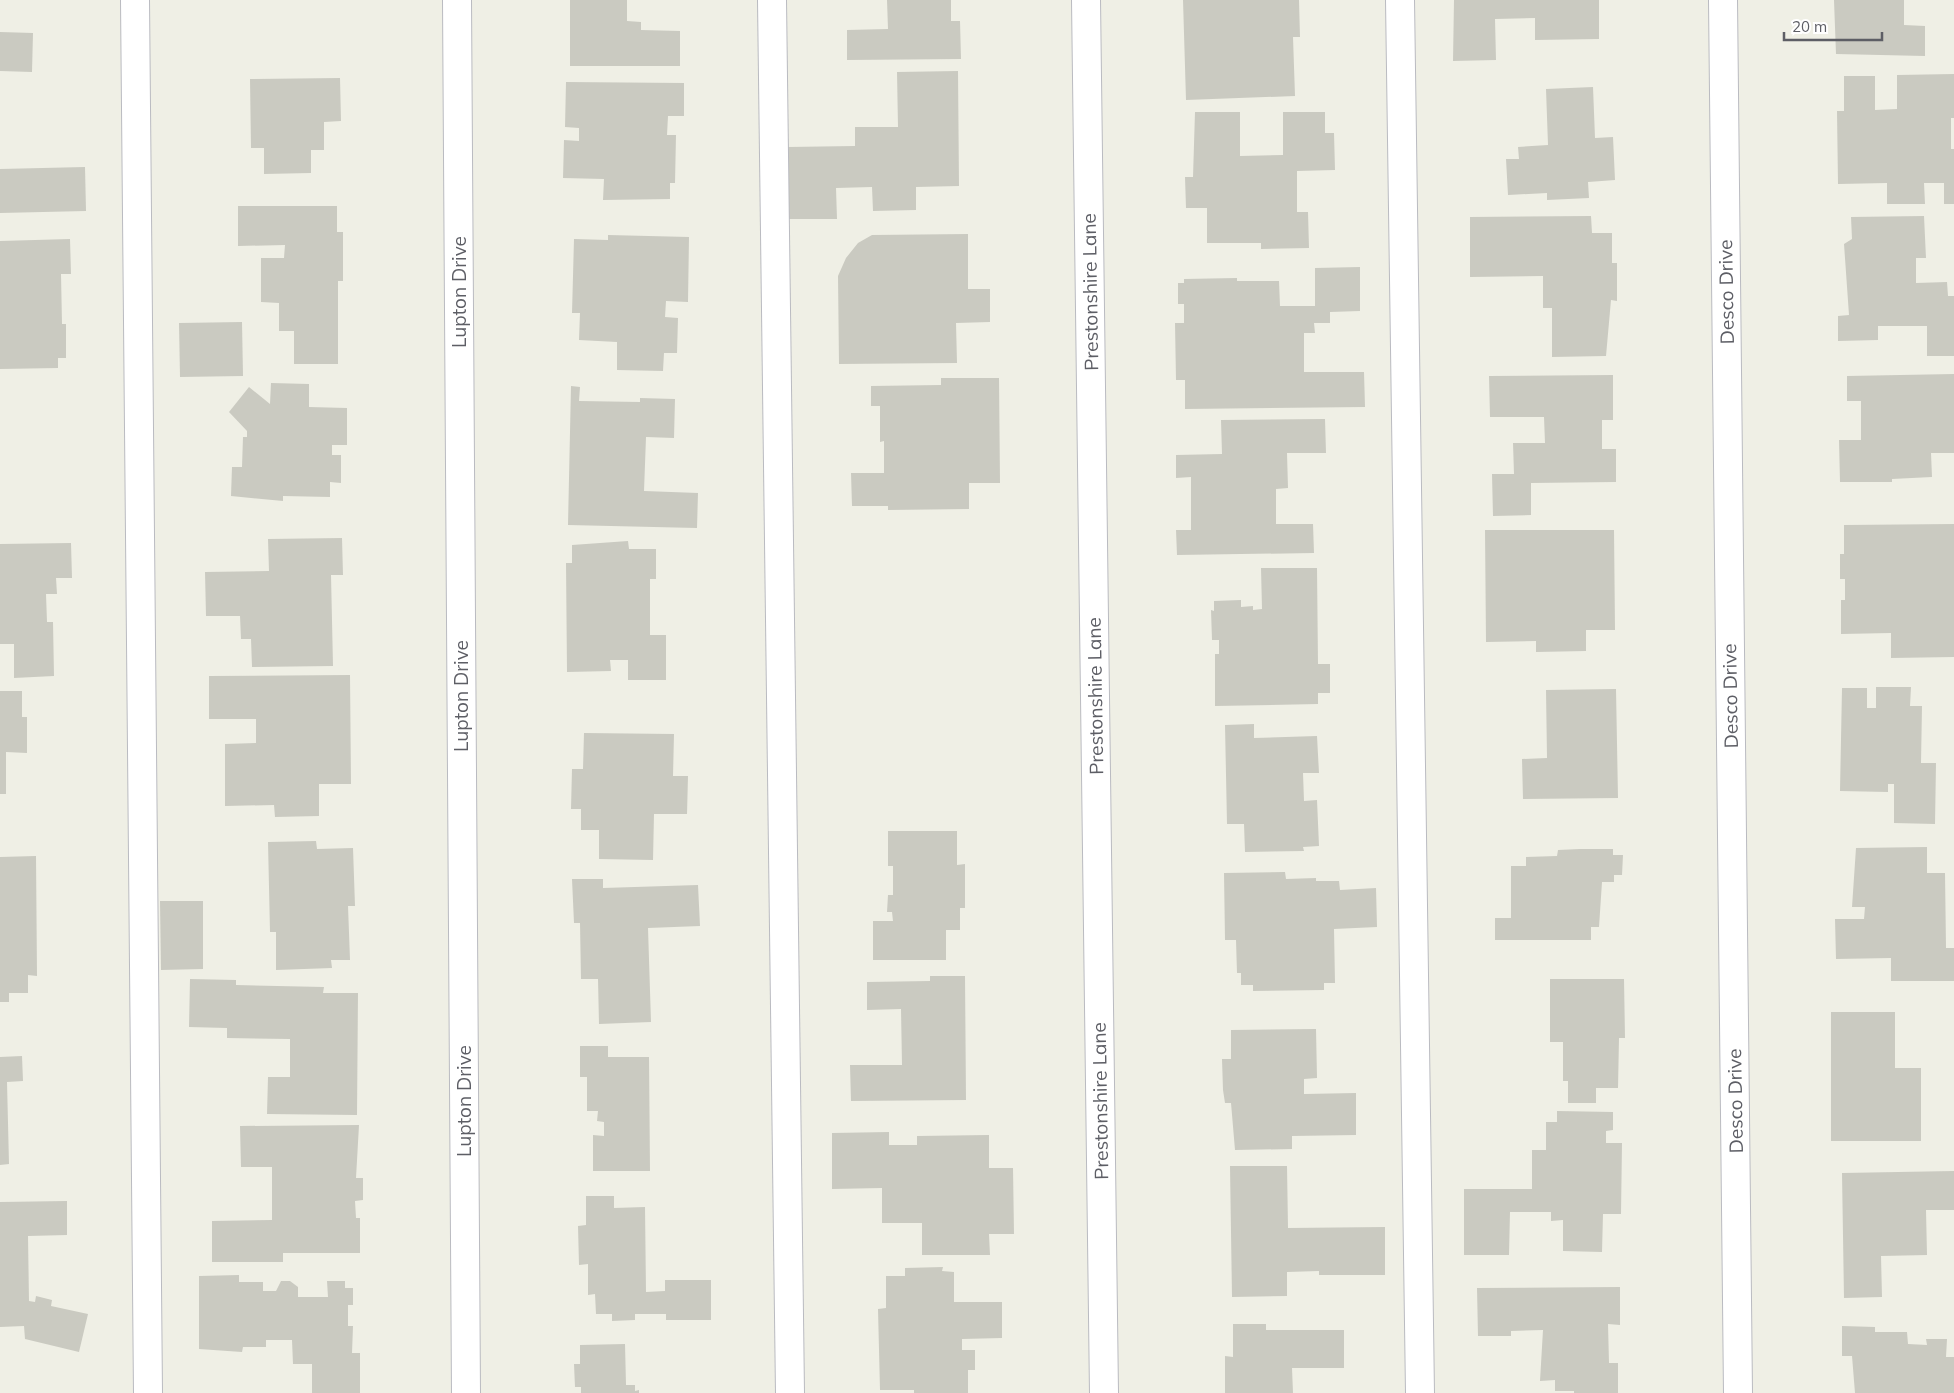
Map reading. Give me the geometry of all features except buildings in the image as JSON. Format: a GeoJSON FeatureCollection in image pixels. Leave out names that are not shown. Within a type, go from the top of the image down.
{"type":"FeatureCollection","features":[{"type":"Feature","properties":{"kind":"street"},"geometry":{"type":"LineString","coordinates":[[135,0],[148,1393]]}},
{"type":"Feature","properties":{"kind":"street","name":"Lupton Drive"},"geometry":{"type":"LineString","coordinates":[[457,0],[466,1393]]}},
{"type":"Feature","properties":{"kind":"street"},"geometry":{"type":"LineString","coordinates":[[772,0],[790,1393]]}},
{"type":"Feature","properties":{"kind":"street","name":"Prestonshire Lane"},"geometry":{"type":"LineString","coordinates":[[1086,0],[1104,1393]]}},
{"type":"Feature","properties":{"kind":"street"},"geometry":{"type":"LineString","coordinates":[[1400,0],[1420,1393]]}},
{"type":"Feature","properties":{"kind":"street","name":"Desco Drive"},"geometry":{"type":"LineString","coordinates":[[1723,0],[1738,1393]]}}]}
